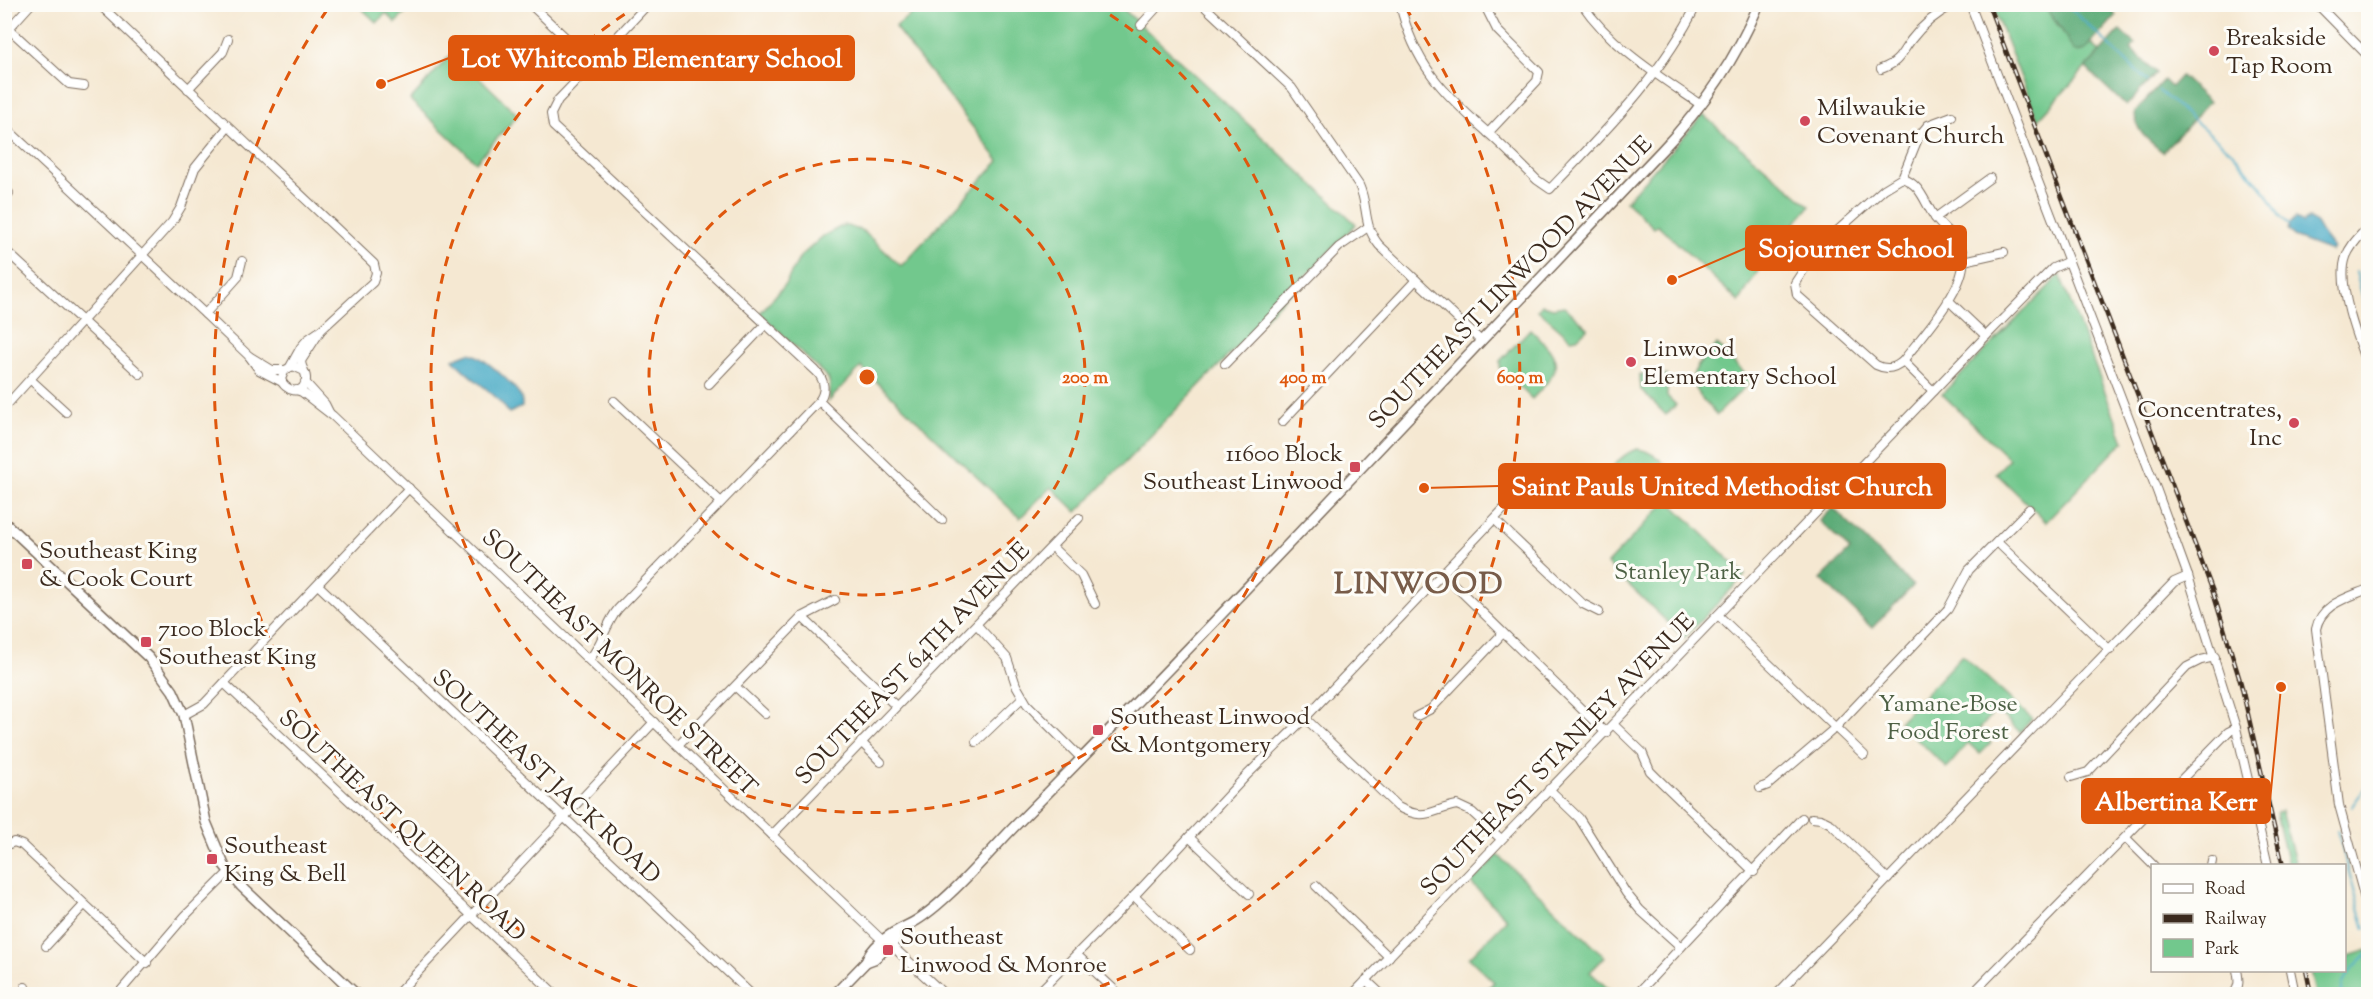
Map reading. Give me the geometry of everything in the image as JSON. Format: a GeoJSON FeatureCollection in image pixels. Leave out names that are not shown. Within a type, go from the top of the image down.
{"type":"FeatureCollection","features":[{"type":"Feature","properties":{"kind":"main road","name":"SOUTHEAST LINWOOD AVENUE"},"geometry":{"type":"LineString","coordinates":[[835,994],[866,962],[869,955],[887,943],[904,926],[940,902],[1081,758],[1676,136],[1701,105],[1739,46],[1759,4]]}},
{"type":"Feature","properties":{"kind":"main road"},"geometry":{"type":"LineString","coordinates":[[6,528],[148,658],[168,683],[184,715],[206,822],[216,851],[229,872],[356,994]]}},
{"type":"Feature","properties":{"kind":"street"},"geometry":{"type":"LineString","coordinates":[[31,4],[7,32],[69,84],[84,86]]}},
{"type":"Feature","properties":{"kind":"street"},"geometry":{"type":"LineString","coordinates":[[99,4],[369,258],[376,273],[370,285],[321,330],[313,334],[288,368],[282,382]]}},
{"type":"Feature","properties":{"kind":"street"},"geometry":{"type":"LineString","coordinates":[[530,4],[583,54],[588,63],[587,69],[558,100],[551,114],[553,126],[820,375],[824,388],[819,401],[618,609],[589,660]]}},
{"type":"Feature","properties":{"kind":"street"},"geometry":{"type":"LineString","coordinates":[[588,63],[601,54],[648,4]]}},
{"type":"Feature","properties":{"kind":"street"},"geometry":{"type":"LineString","coordinates":[[1141,25],[1160,4]]}},
{"type":"Feature","properties":{"kind":"street"},"geometry":{"type":"LineString","coordinates":[[1202,4],[1292,88],[1359,185],[1364,197],[1368,227],[1379,245],[1481,341]]}},
{"type":"Feature","properties":{"kind":"street"},"geometry":{"type":"LineString","coordinates":[[1400,4],[1411,40],[1429,75],[1452,101],[1550,189],[1627,109],[1656,73],[1676,45],[1698,4]]}},
{"type":"Feature","properties":{"kind":"street"},"geometry":{"type":"LineString","coordinates":[[1484,4],[1497,30],[1539,72],[1537,81],[1488,133]]}},
{"type":"Feature","properties":{"kind":"street"},"geometry":{"type":"LineString","coordinates":[[1582,4],[1604,32],[1701,105]]}},
{"type":"Feature","properties":{"kind":"street"},"geometry":{"type":"LineString","coordinates":[[1881,69],[1898,61],[1911,40],[1931,18],[1955,4]]}},
{"type":"Feature","properties":{"kind":"street"},"geometry":{"type":"LineString","coordinates":[[1970,4],[2188,576],[2236,728],[2268,864]]}},
{"type":"Feature","properties":{"kind":"street"},"geometry":{"type":"LineString","coordinates":[[2317,4],[2368,56]]}},
{"type":"Feature","properties":{"kind":"street"},"geometry":{"type":"LineString","coordinates":[[188,89],[223,52],[228,39]]}},
{"type":"Feature","properties":{"kind":"street"},"geometry":{"type":"LineString","coordinates":[[1902,178],[1912,182],[1920,190],[1935,218],[1957,241],[1964,261],[1961,279],[1948,300],[1903,361],[1890,368],[1876,365],[1797,295],[1794,290],[1795,282],[1818,248],[1884,189],[1902,178],[1920,136],[1928,125],[1952,116]]}},
{"type":"Feature","properties":{"kind":"street"},"geometry":{"type":"LineString","coordinates":[[4,126],[205,314],[249,357],[259,370],[282,382],[288,389],[297,390],[305,382],[301,364],[304,354],[318,338],[321,330]]}},
{"type":"Feature","properties":{"kind":"street"},"geometry":{"type":"LineString","coordinates":[[4,408],[177,214],[195,168],[228,127]]}},
{"type":"Feature","properties":{"kind":"street"},"geometry":{"type":"LineString","coordinates":[[1935,218],[1990,178]]}},
{"type":"Feature","properties":{"kind":"street"},"geometry":{"type":"LineString","coordinates":[[1226,364],[1339,247],[1368,227]]}},
{"type":"Feature","properties":{"kind":"street"},"geometry":{"type":"LineString","coordinates":[[2368,227],[2348,252],[2343,274],[2368,367]]}},
{"type":"Feature","properties":{"kind":"street"},"geometry":{"type":"LineString","coordinates":[[4,249],[140,375]]}},
{"type":"Feature","properties":{"kind":"street"},"geometry":{"type":"LineString","coordinates":[[1964,261],[2004,252]]}},
{"type":"Feature","properties":{"kind":"street"},"geometry":{"type":"LineString","coordinates":[[205,314],[238,278],[242,261]]}},
{"type":"Feature","properties":{"kind":"street","name":"SOUTHEAST STANLEY AVENUE"},"geometry":{"type":"LineString","coordinates":[[1353,994],[1549,789],[1614,726],[1986,336],[2053,268],[2069,261]]}},
{"type":"Feature","properties":{"kind":"street"},"geometry":{"type":"LineString","coordinates":[[1282,422],[1416,280]]}},
{"type":"Feature","properties":{"kind":"street"},"geometry":{"type":"LineString","coordinates":[[1948,300],[1986,336]]}},
{"type":"Feature","properties":{"kind":"street"},"geometry":{"type":"LineString","coordinates":[[709,384],[765,325]]}},
{"type":"Feature","properties":{"kind":"street"},"geometry":{"type":"LineString","coordinates":[[249,357],[272,370],[288,368],[302,370]]}},
{"type":"Feature","properties":{"kind":"street"},"geometry":{"type":"LineString","coordinates":[[1903,361],[1934,392]]}},
{"type":"Feature","properties":{"kind":"street"},"geometry":{"type":"LineString","coordinates":[[30,380],[66,412]]}},
{"type":"Feature","properties":{"kind":"street","name":"SOUTHEAST MONROE STREET"},"geometry":{"type":"LineString","coordinates":[[305,382],[325,404],[329,412]]}},
{"type":"Feature","properties":{"kind":"street","name":"SOUTHEAST MONROE STREET"},"geometry":{"type":"LineString","coordinates":[[297,390],[329,412],[772,835],[944,994]]}},
{"type":"Feature","properties":{"kind":"street"},"geometry":{"type":"LineString","coordinates":[[614,401],[721,502]]}},
{"type":"Feature","properties":{"kind":"street"},"geometry":{"type":"LineString","coordinates":[[819,401],[942,520]]}},
{"type":"Feature","properties":{"kind":"street"},"geometry":{"type":"LineString","coordinates":[[1036,994],[1134,896],[1246,776],[1305,718],[1535,476]]}},
{"type":"Feature","properties":{"kind":"street"},"geometry":{"type":"LineString","coordinates":[[184,715],[199,708],[224,683],[409,488]]}},
{"type":"Feature","properties":{"kind":"street"},"geometry":{"type":"LineString","coordinates":[[1760,788],[1768,785],[1835,728],[1948,609],[1965,575],[2029,510]]}},
{"type":"Feature","properties":{"kind":"street","name":"SOUTHEAST 64TH AVENUE"},"geometry":{"type":"LineString","coordinates":[[772,835],[1079,518]]}},
{"type":"Feature","properties":{"kind":"street"},"geometry":{"type":"LineString","coordinates":[[1495,520],[1582,604],[1599,612]]}},
{"type":"Feature","properties":{"kind":"street"},"geometry":{"type":"LineString","coordinates":[[1997,542],[2110,650]]}},
{"type":"Feature","properties":{"kind":"street"},"geometry":{"type":"LineString","coordinates":[[1052,547],[1081,574],[1095,604]]}},
{"type":"Feature","properties":{"kind":"street"},"geometry":{"type":"LineString","coordinates":[[1443,574],[1606,733]]}},
{"type":"Feature","properties":{"kind":"street"},"geometry":{"type":"LineString","coordinates":[[1777,994],[2174,582],[2188,576]]}},
{"type":"Feature","properties":{"kind":"street","name":"SOUTHEAST JACK ROAD"},"geometry":{"type":"LineString","coordinates":[[318,585],[750,994]]}},
{"type":"Feature","properties":{"kind":"street"},"geometry":{"type":"LineString","coordinates":[[2368,589],[2327,609],[2320,616],[2316,629],[2339,805],[2368,910]]}},
{"type":"Feature","properties":{"kind":"street"},"geometry":{"type":"LineString","coordinates":[[678,745],[802,617],[835,600]]}},
{"type":"Feature","properties":{"kind":"street"},"geometry":{"type":"LineString","coordinates":[[1718,615],[1864,755]]}},
{"type":"Feature","properties":{"kind":"street"},"geometry":{"type":"LineString","coordinates":[[802,617],[896,706]]}},
{"type":"Feature","properties":{"kind":"street"},"geometry":{"type":"LineString","coordinates":[[977,625],[1007,658],[1022,698],[1081,758]]}},
{"type":"Feature","properties":{"kind":"street"},"geometry":{"type":"LineString","coordinates":[[1417,716],[1431,709],[1503,633]]}},
{"type":"Feature","properties":{"kind":"street"},"geometry":{"type":"LineString","coordinates":[[2071,777],[2088,772],[2187,667],[2201,660],[2215,657]]}},
{"type":"Feature","properties":{"kind":"street","name":"SOUTHEAST QUEEN ROAD"},"geometry":{"type":"LineString","coordinates":[[224,683],[555,994]]}},
{"type":"Feature","properties":{"kind":"street"},"geometry":{"type":"LineString","coordinates":[[735,687],[765,714]]}},
{"type":"Feature","properties":{"kind":"street"},"geometry":{"type":"LineString","coordinates":[[976,742],[1022,698]]}},
{"type":"Feature","properties":{"kind":"street"},"geometry":{"type":"LineString","coordinates":[[1305,718],[1398,807],[1413,814],[1427,814],[1457,805],[1472,812],[1502,839]]}},
{"type":"Feature","properties":{"kind":"street"},"geometry":{"type":"LineString","coordinates":[[397,994],[654,722]]}},
{"type":"Feature","properties":{"kind":"street"},"geometry":{"type":"LineString","coordinates":[[1614,726],[1642,752],[1652,774],[1754,872]]}},
{"type":"Feature","properties":{"kind":"street"},"geometry":{"type":"LineString","coordinates":[[1972,994],[2228,732],[2236,728]]}},
{"type":"Feature","properties":{"kind":"street"},"geometry":{"type":"LineString","coordinates":[[861,742],[881,762]]}},
{"type":"Feature","properties":{"kind":"street"},"geometry":{"type":"LineString","coordinates":[[1549,789],[1579,818],[1626,893],[1640,910],[1681,947]]}},
{"type":"Feature","properties":{"kind":"street"},"geometry":{"type":"LineString","coordinates":[[1637,994],[1776,849],[1779,841],[1802,818]]}},
{"type":"Feature","properties":{"kind":"street"},"geometry":{"type":"LineString","coordinates":[[1812,818],[1831,824],[1888,879]]}},
{"type":"Feature","properties":{"kind":"street"},"geometry":{"type":"LineString","coordinates":[[1189,837],[1249,894]]}},
{"type":"Feature","properties":{"kind":"street"},"geometry":{"type":"LineString","coordinates":[[2126,838],[2152,864]]}},
{"type":"Feature","properties":{"kind":"street"},"geometry":{"type":"LineString","coordinates":[[5,846],[14,842],[22,845],[147,963]]}},
{"type":"Feature","properties":{"kind":"street"},"geometry":{"type":"LineString","coordinates":[[118,994],[185,916],[229,872]]}},
{"type":"Feature","properties":{"kind":"street"},"geometry":{"type":"LineString","coordinates":[[1316,886],[1389,957]]}},
{"type":"Feature","properties":{"kind":"street"},"geometry":{"type":"LineString","coordinates":[[1134,896],[1190,950]]}},
{"type":"Feature","properties":{"kind":"street"},"geometry":{"type":"LineString","coordinates":[[46,946],[84,905]]}},
{"type":"Feature","properties":{"kind":"street"},"geometry":{"type":"LineString","coordinates":[[1077,955],[1119,994]]}},
{"type":"Feature","properties":{"kind":"street"},"geometry":{"type":"LineString","coordinates":[[2233,994],[2237,990],[2237,972]]}},
{"type":"Feature","properties":{"kind":"street"},"geometry":{"type":"LineString","coordinates":[[2290,972],[2295,994]]}},
{"type":"Feature","properties":{"kind":"street"},"geometry":{"type":"LineString","coordinates":[[1366,980],[1382,994]]}},
{"type":"Feature","properties":{"kind":"green space"},"geometry":{"type":"Polygon","coordinates":[[[362,4],[405,5],[409,8],[396,23],[386,13],[377,23],[360,7],[362,4]]]}},
{"type":"Feature","properties":{"kind":"green space"},"geometry":{"type":"Polygon","coordinates":[[[922,5],[1119,5],[1356,224],[1077,512],[1051,487],[1020,518],[861,367],[828,402],[830,385],[828,378],[760,313],[784,286],[800,257],[823,236],[844,225],[863,231],[901,266],[999,161],[895,27],[922,5]]]}},
{"type":"Feature","properties":{"kind":"green space"},"geometry":{"type":"Polygon","coordinates":[[[1992,5],[2043,5],[2078,52],[2085,50],[2091,43],[2100,52],[2038,120],[1992,5]]]}},
{"type":"Feature","properties":{"kind":"green space"},"geometry":{"type":"Polygon","coordinates":[[[2043,5],[2109,5],[2116,16],[2085,50],[2078,52],[2073,50],[2059,25],[2043,5]]]}},
{"type":"Feature","properties":{"kind":"green space"},"geometry":{"type":"Polygon","coordinates":[[[2120,30],[2135,44],[2131,49],[2157,73],[2126,106],[2086,68],[2120,30]]]}},
{"type":"Feature","properties":{"kind":"green space"},"geometry":{"type":"Polygon","coordinates":[[[453,52],[518,115],[476,162],[410,100],[453,52]]]}},
{"type":"Feature","properties":{"kind":"green space"},"geometry":{"type":"Polygon","coordinates":[[[2181,76],[2209,102],[2163,152],[2140,130],[2135,112],[2164,80],[2171,87],[2181,76]]]}},
{"type":"Feature","properties":{"kind":"green space"},"geometry":{"type":"Polygon","coordinates":[[[1703,115],[1810,206],[1767,256],[1739,302],[1658,225],[1654,228],[1626,201],[1703,115]]]}},
{"type":"Feature","properties":{"kind":"green space"},"geometry":{"type":"Polygon","coordinates":[[[2060,275],[2124,441],[2046,522],[1996,473],[2009,459],[1942,394],[2060,275]]]}},
{"type":"Feature","properties":{"kind":"green space"},"geometry":{"type":"Polygon","coordinates":[[[1542,305],[1553,308],[1564,306],[1588,328],[1577,338],[1571,339],[1538,310],[1542,305]]]}},
{"type":"Feature","properties":{"kind":"green space"},"geometry":{"type":"Polygon","coordinates":[[[1530,329],[1549,349],[1555,364],[1550,379],[1532,399],[1500,368],[1500,361],[1530,329]]]}},
{"type":"Feature","properties":{"kind":"green space"},"geometry":{"type":"Polygon","coordinates":[[[1717,345],[1748,377],[1748,384],[1717,415],[1699,395],[1693,380],[1699,365],[1717,345]]]}},
{"type":"Feature","properties":{"kind":"green space"},"geometry":{"type":"Polygon","coordinates":[[[1640,375],[1667,375],[1667,396],[1676,405],[1666,415],[1641,390],[1640,375]]]}},
{"type":"Feature","properties":{"kind":"green space"},"geometry":{"type":"Polygon","coordinates":[[[1637,449],[1653,455],[1674,472],[1645,505],[1637,506],[1604,477],[1623,457],[1637,449]]]}},
{"type":"Feature","properties":{"kind":"green space","name":"Stanley Park"},"geometry":{"type":"Polygon","coordinates":[[[1668,500],[1745,575],[1684,638],[1607,564],[1668,500]]]}},
{"type":"Feature","properties":{"kind":"green space"},"geometry":{"type":"Polygon","coordinates":[[[1833,508],[1913,586],[1872,628],[1821,579],[1850,550],[1820,521],[1833,508]]]}},
{"type":"Feature","properties":{"kind":"green space","name":"Yamane-Bose Food Forest"},"geometry":{"type":"Polygon","coordinates":[[[1962,655],[2032,719],[2020,732],[1996,710],[1977,732],[1991,743],[1980,754],[1968,743],[1947,768],[1899,722],[1962,655]]]}},
{"type":"Feature","properties":{"kind":"green space"},"geometry":{"type":"Polygon","coordinates":[[[2281,811],[2296,864],[2288,864],[2276,813],[2281,811]]]}},
{"type":"Feature","properties":{"kind":"green space"},"geometry":{"type":"Polygon","coordinates":[[[1498,855],[1605,957],[1590,972],[1614,994],[1482,994],[1494,982],[1469,958],[1507,919],[1471,883],[1498,855]]]}},
{"type":"Feature","properties":{"kind":"green space"},"geometry":{"type":"Polygon","coordinates":[[[2368,950],[2368,994],[2316,994],[2311,972],[2346,972],[2346,957],[2368,950]]]}},
{"type":"Feature","properties":{"kind":"water"},"geometry":{"type":"Polygon","coordinates":[[[2295,218],[2302,223],[2309,219],[2315,222],[2333,248],[2331,251],[2296,238],[2288,230],[2295,218]]]}},
{"type":"Feature","properties":{"kind":"water"},"geometry":{"type":"Polygon","coordinates":[[[469,353],[482,359],[505,378],[521,397],[522,407],[509,413],[497,398],[453,359],[469,353]]]}},
{"type":"Feature","properties":{"kind":"waterway"},"geometry":{"type":"LineString","coordinates":[[2066,4],[2147,81]]}},
{"type":"Feature","properties":{"kind":"waterway"},"geometry":{"type":"LineString","coordinates":[[2159,91],[2233,153],[2268,195],[2279,215],[2291,226]]}},
{"type":"Feature","properties":{"kind":"waterway"},"geometry":{"type":"LineString","coordinates":[[2356,272],[2366,309]]}},
{"type":"Feature","properties":{"kind":"waterway"},"geometry":{"type":"LineString","coordinates":[[2352,806],[2368,784]]}},
{"type":"Feature","properties":{"kind":"waterway"},"geometry":{"type":"LineString","coordinates":[[2337,830],[2365,929]]}},
{"type":"Feature","properties":{"kind":"waterway"},"geometry":{"type":"LineString","coordinates":[[2342,994],[2346,976],[2368,953]]}},
{"type":"Feature","properties":{"kind":"railway"},"geometry":{"type":"LineString","coordinates":[[1988,4],[2212,589],[2241,684],[2283,864]]}},
{"type":"Feature","properties":{"kind":"railway"},"geometry":{"type":"LineString","coordinates":[[2306,972],[2311,994]]}},
{"type":"Feature","properties":{"kind":"place","name":"Breakside Tap Room"},"geometry":{"type":"Point","coordinates":[2214,51]}},
{"type":"Feature","properties":{"kind":"place","name":"Lot Whitcomb Elementary School"},"geometry":{"type":"Point","coordinates":[381,84]}},
{"type":"Feature","properties":{"kind":"place","name":"Milwaukie Covenant Church"},"geometry":{"type":"Point","coordinates":[1805,121]}},
{"type":"Feature","properties":{"kind":"place","name":"Sojourner School"},"geometry":{"type":"Point","coordinates":[1672,280]}},
{"type":"Feature","properties":{"kind":"place","name":"Linwood Elementary School"},"geometry":{"type":"Point","coordinates":[1631,362]}},
{"type":"Feature","properties":{"kind":"place","name":"Concentrates, Inc"},"geometry":{"type":"Point","coordinates":[2294,423]}},
{"type":"Feature","properties":{"kind":"place","name":"11600 Block Southeast Linwood"},"geometry":{"type":"Point","coordinates":[1355,467]}},
{"type":"Feature","properties":{"kind":"place","name":"Saint Pauls United Methodist Church"},"geometry":{"type":"Point","coordinates":[1424,488]}},
{"type":"Feature","properties":{"kind":"place","name":"Southeast King & Cook Court"},"geometry":{"type":"Point","coordinates":[27,564]}},
{"type":"Feature","properties":{"kind":"place","name":"7100 Block Southeast King"},"geometry":{"type":"Point","coordinates":[146,642]}},
{"type":"Feature","properties":{"kind":"place","name":"Albertina Kerr"},"geometry":{"type":"Point","coordinates":[2281,687]}},
{"type":"Feature","properties":{"kind":"place","name":"Southeast Linwood & Montgomery"},"geometry":{"type":"Point","coordinates":[1098,730]}},
{"type":"Feature","properties":{"kind":"place","name":"Southeast King & Bell"},"geometry":{"type":"Point","coordinates":[212,859]}},
{"type":"Feature","properties":{"kind":"place","name":"Southeast Linwood & Monroe"},"geometry":{"type":"Point","coordinates":[888,950]}},
{"type":"Feature","properties":{"kind":"district","name":"LINWOOD"},"geometry":{"type":"Point","coordinates":[1419,583]}}]}
